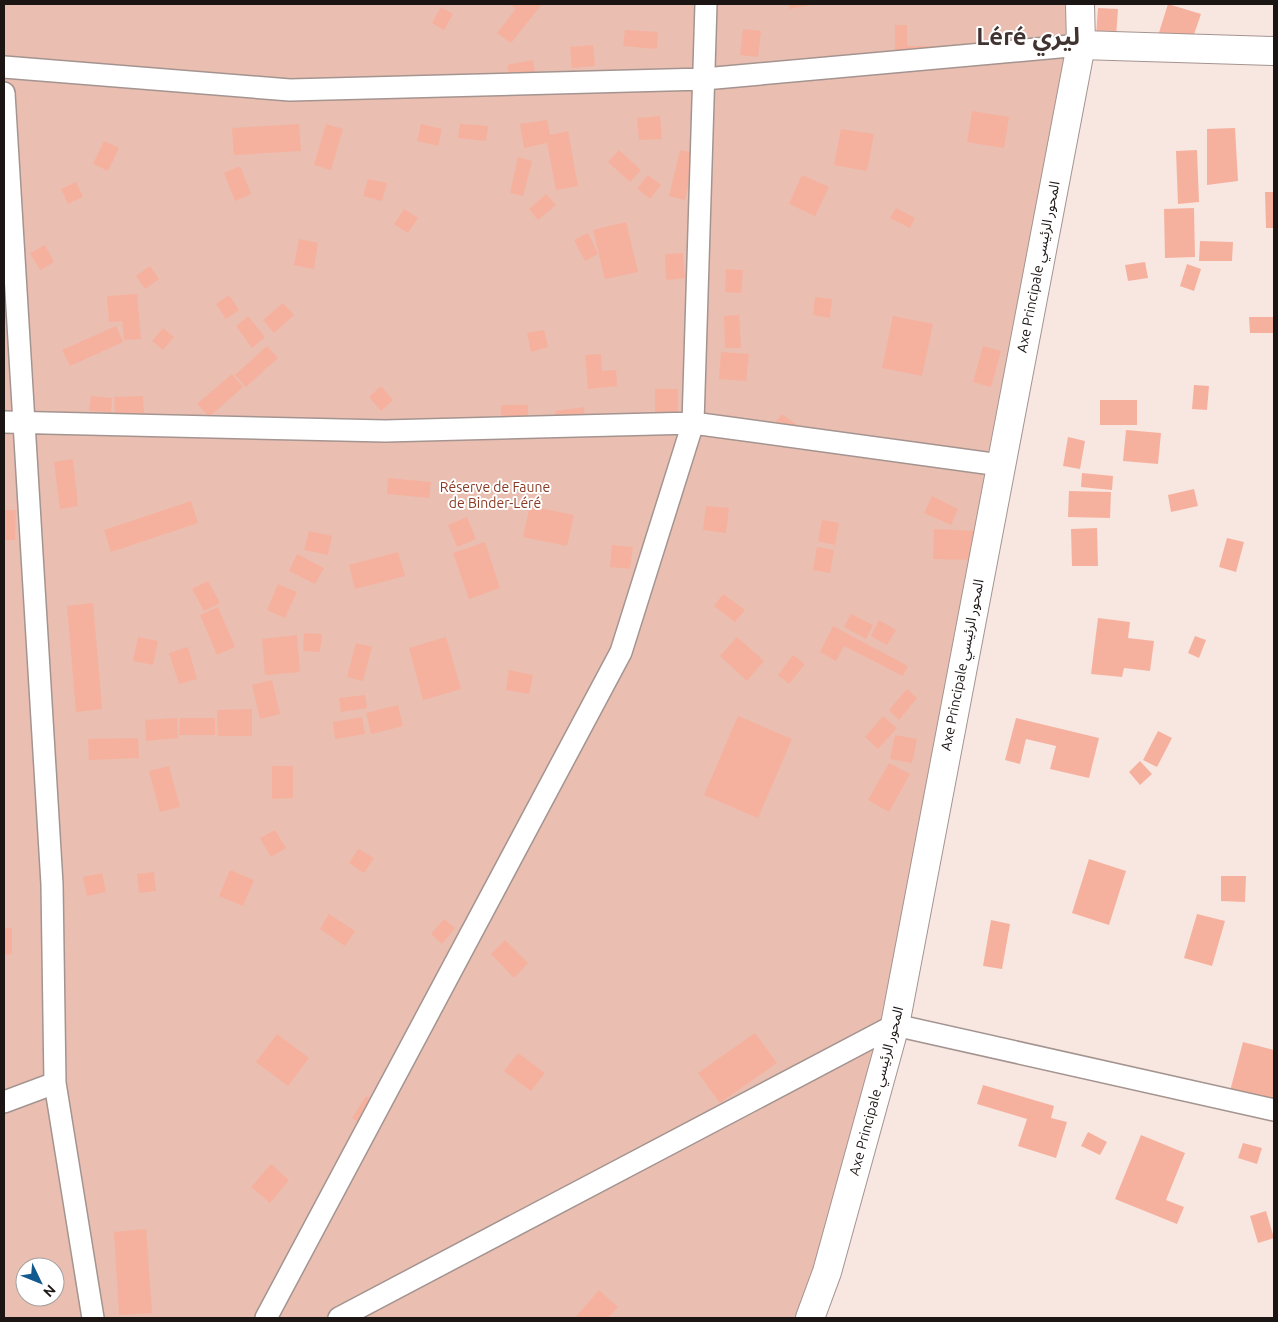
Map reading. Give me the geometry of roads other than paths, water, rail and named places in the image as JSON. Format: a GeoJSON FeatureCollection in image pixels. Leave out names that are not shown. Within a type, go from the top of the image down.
{"type":"FeatureCollection","features":[{"type":"Feature","properties":{"kind":"main road","name":"Axe Principale المحور الرئيسي"},"geometry":{"type":"LineString","coordinates":[[810,1318],[827,1272],[895,1025],[1081,45],[1080,4]]}},
{"type":"Feature","properties":{"kind":"main road"},"geometry":{"type":"LineString","coordinates":[[1081,45],[1274,51]]}},
{"type":"Feature","properties":{"kind":"street"},"geometry":{"type":"LineString","coordinates":[[266,1318],[621,652],[694,422],[706,4]]}},
{"type":"Feature","properties":{"kind":"street"},"geometry":{"type":"LineString","coordinates":[[4,67],[290,90],[704,79],[1081,45]]}},
{"type":"Feature","properties":{"kind":"street"},"geometry":{"type":"LineString","coordinates":[[4,93],[14,422],[52,884],[54,1082],[93,1318]]}},
{"type":"Feature","properties":{"kind":"street"},"geometry":{"type":"LineString","coordinates":[[14,422],[385,432],[694,422],[1000,465]]}},
{"type":"Feature","properties":{"kind":"street"},"geometry":{"type":"LineString","coordinates":[[339,1318],[895,1025],[1274,1110]]}},
{"type":"Feature","properties":{"kind":"street"},"geometry":{"type":"LineString","coordinates":[[4,1102],[54,1082]]}},
{"type":"Feature","properties":{"kind":"district","name":"Léré ليري"},"geometry":{"type":"Point","coordinates":[1028,36]}},
{"type":"Feature","properties":{"kind":"park label","name":"Réserve de Faune de Binder-Léré"},"geometry":{"type":"Point","coordinates":[495,496]}}]}
